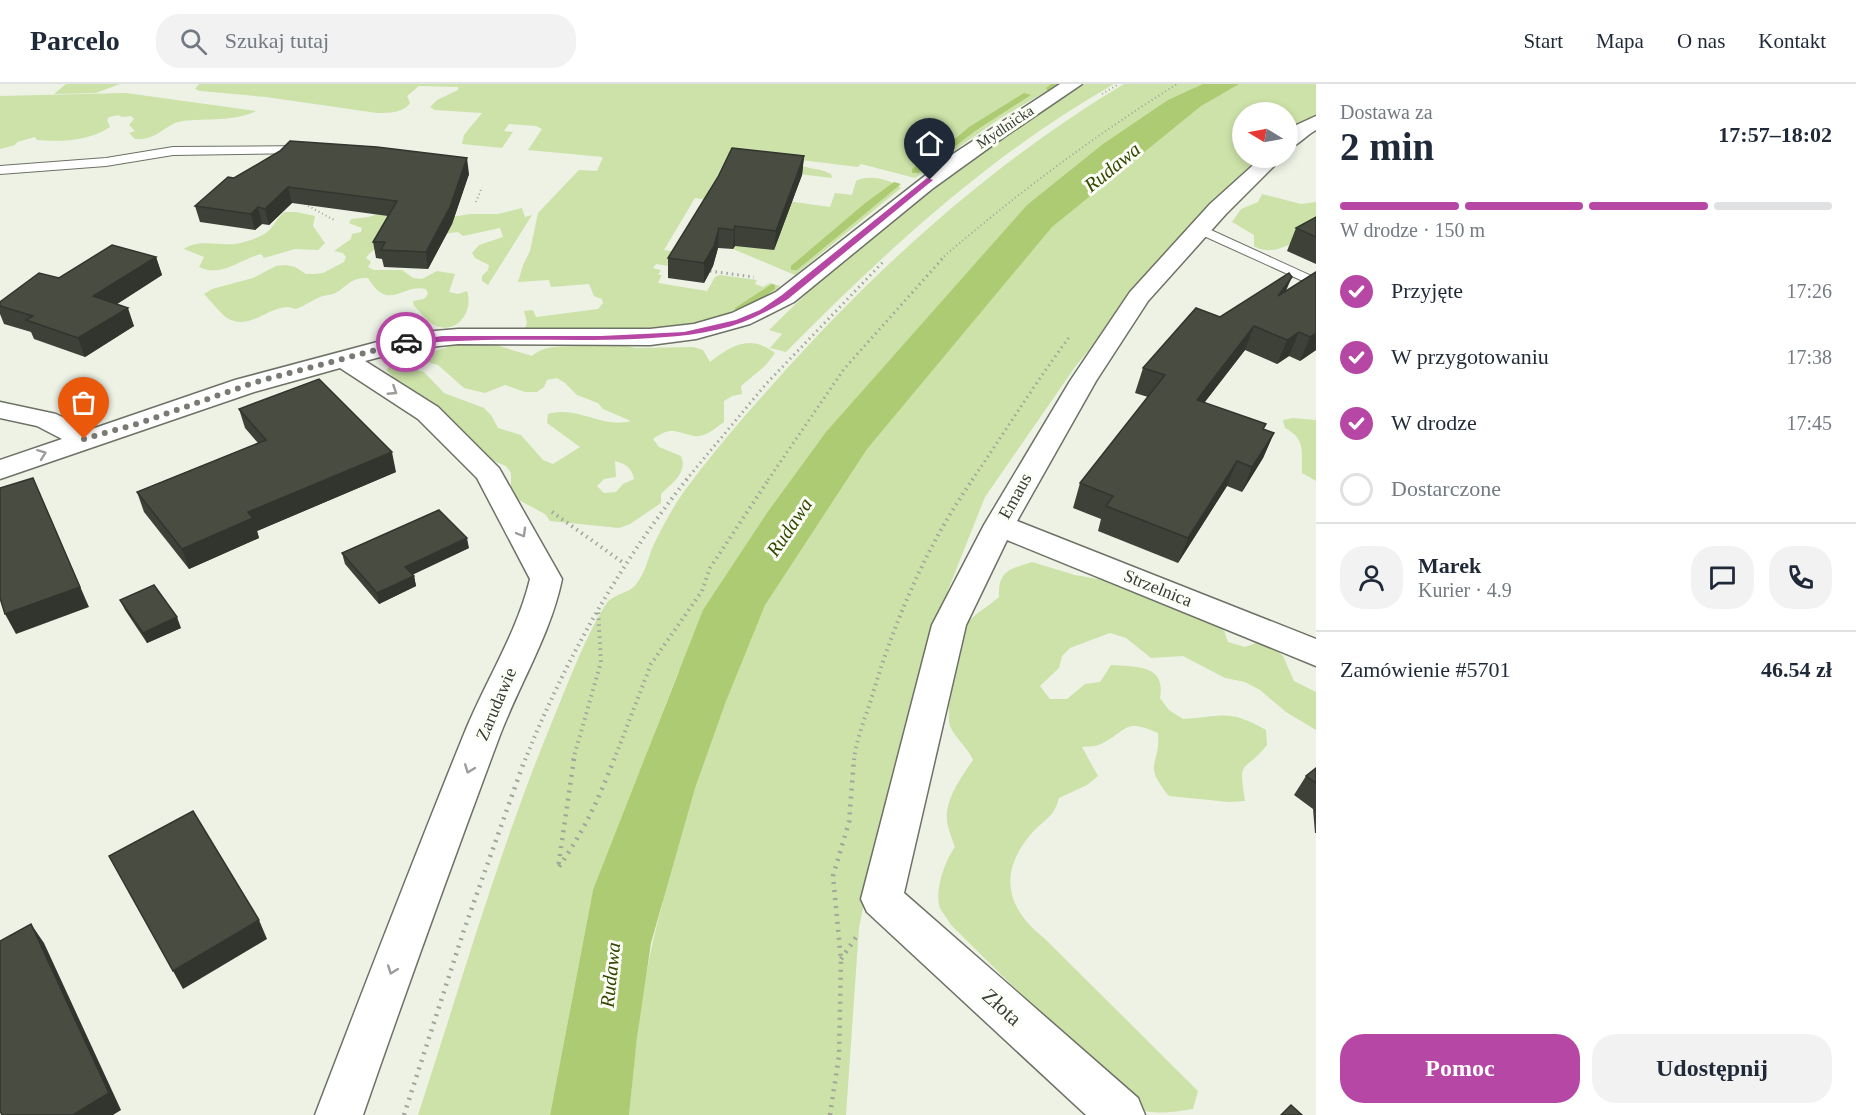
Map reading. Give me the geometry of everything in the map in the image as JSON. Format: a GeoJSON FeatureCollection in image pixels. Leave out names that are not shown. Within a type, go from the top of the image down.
{"type":"FeatureCollection","features":[{"type":"Feature","properties":{"kind":"street","name":"Mydlnicka"},"geometry":{"type":"LineString","coordinates":[[0,470],[84,439],[140,423],[256,382],[391,345],[442,338],[653,336],[703,331],[738,322],[763,311],[785,297],[930,180],[1009,123],[1073,84]]}},
{"type":"Feature","properties":{"kind":"street"},"geometry":{"type":"LineString","coordinates":[[1298,132],[1316,122]]}},
{"type":"Feature","properties":{"kind":"street","name":"Emaus"},"geometry":{"type":"LineString","coordinates":[[882,899],[949,625],[999,525],[1083,381],[1139,297],[1200,229],[1262,168]]}},
{"type":"Feature","properties":{"kind":"street","name":"Zarudawie"},"geometry":{"type":"LineString","coordinates":[[339,1115],[412,915],[487,722],[542,601],[546,579],[489,474],[428,413],[344,359]]}},
{"type":"Feature","properties":{"kind":"street"},"geometry":{"type":"LineString","coordinates":[[0,410],[46,420],[84,439]]}},
{"type":"Feature","properties":{"kind":"street","name":"Strzelnica"},"geometry":{"type":"LineString","coordinates":[[999,525],[1316,653]]}},
{"type":"Feature","properties":{"kind":"street","name":"Złota"},"geometry":{"type":"LineString","coordinates":[[882,899],[1121,1115]]}},
{"type":"Feature","properties":{"kind":"lane"},"geometry":{"type":"LineString","coordinates":[[0,170],[106,162],[174,151],[323,150]]}},
{"type":"Feature","properties":{"kind":"lane"},"geometry":{"type":"LineString","coordinates":[[1200,229],[1316,283]]}},
{"type":"Feature","properties":{"kind":"path"},"geometry":{"type":"LineString","coordinates":[[1095,98],[1119,84]]}},
{"type":"Feature","properties":{"kind":"path"},"geometry":{"type":"LineString","coordinates":[[598,606],[601,662],[573,761],[558,868],[580,837],[594,811],[651,664],[702,591],[710,568],[844,369],[940,260],[984,223],[1110,126],[1177,84]]}},
{"type":"Feature","properties":{"kind":"path"},"geometry":{"type":"LineString","coordinates":[[476,202],[482,187]]}},
{"type":"Feature","properties":{"kind":"path"},"geometry":{"type":"LineString","coordinates":[[293,199],[334,219]]}},
{"type":"Feature","properties":{"kind":"path"},"geometry":{"type":"LineString","coordinates":[[404,1115],[443,987],[518,775],[551,696],[598,606],[625,564],[681,487],[769,378],[885,260]]}},
{"type":"Feature","properties":{"kind":"path"},"geometry":{"type":"LineString","coordinates":[[710,271],[757,277]]}},
{"type":"Feature","properties":{"kind":"path"},"geometry":{"type":"LineString","coordinates":[[546,508],[625,564]]}},
{"type":"Feature","properties":{"kind":"shaded area"},"geometry":{"type":"Polygon","coordinates":[[[66,84],[120,84],[96,93],[54,94],[66,84]]]}},
{"type":"Feature","properties":{"kind":"shaded area"},"geometry":{"type":"Polygon","coordinates":[[[199,84],[1059,84],[1002,117],[915,178],[861,164],[858,167],[793,159],[803,166],[831,174],[832,178],[799,174],[787,201],[830,207],[835,193],[852,195],[856,181],[867,178],[886,180],[901,188],[795,275],[733,249],[735,246],[715,201],[695,198],[664,250],[677,252],[669,266],[656,264],[653,268],[661,270],[658,275],[662,275],[658,283],[707,291],[715,277],[720,275],[757,280],[755,284],[763,287],[770,283],[780,286],[755,305],[726,317],[659,330],[623,331],[524,330],[527,323],[524,311],[533,310],[536,317],[598,309],[603,303],[602,299],[594,296],[589,284],[551,287],[549,280],[518,282],[530,251],[538,213],[579,170],[597,171],[603,157],[528,150],[542,129],[536,126],[509,124],[504,131],[513,132],[502,148],[462,144],[464,135],[482,113],[435,110],[430,107],[437,100],[458,90],[458,87],[419,86],[407,96],[410,103],[404,109],[377,113],[266,97],[200,91],[195,89],[199,84]]]}},
{"type":"Feature","properties":{"kind":"shaded area"},"geometry":{"type":"Polygon","coordinates":[[[1085,84],[1114,84],[1068,112],[982,173],[901,242],[786,352],[770,348],[782,334],[769,330],[842,261],[880,229],[919,197],[1000,138],[1085,84]]]}},
{"type":"Feature","properties":{"kind":"shaded area"},"geometry":{"type":"Polygon","coordinates":[[[1124,84],[1316,84],[1316,120],[1298,132],[1298,102],[1232,102],[1232,168],[1252,168],[1210,204],[1075,367],[985,497],[948,590],[878,832],[859,928],[846,1115],[629,1115],[645,981],[663,902],[593,890],[550,1115],[418,1115],[481,917],[533,770],[577,662],[606,604],[609,600],[634,587],[643,573],[658,535],[683,493],[741,420],[814,339],[895,258],[982,183],[1028,148],[1124,84]],[[679,670],[655,732],[721,712],[726,701],[679,670]]]}},
{"type":"Feature","properties":{"kind":"shaded area"},"geometry":{"type":"Polygon","coordinates":[[[126,93],[256,111],[238,117],[182,121],[143,139],[135,139],[129,133],[135,131],[129,125],[134,119],[131,116],[118,115],[109,117],[107,120],[110,127],[84,138],[56,141],[37,140],[35,137],[0,149],[0,96],[126,93]]]}},
{"type":"Feature","properties":{"kind":"shaded area"},"geometry":{"type":"Polygon","coordinates":[[[1262,194],[1301,204],[1316,202],[1316,234],[1278,249],[1262,249],[1254,246],[1254,235],[1232,222],[1241,209],[1258,202],[1262,194]]]}},
{"type":"Feature","properties":{"kind":"shaded area"},"geometry":{"type":"Polygon","coordinates":[[[522,208],[525,217],[532,215],[488,285],[482,281],[482,276],[488,270],[489,265],[475,258],[472,253],[479,245],[503,237],[500,228],[463,236],[458,232],[394,242],[381,246],[366,258],[371,262],[368,267],[374,270],[402,270],[413,278],[422,279],[437,271],[455,274],[449,292],[458,294],[467,291],[469,299],[462,320],[450,327],[442,328],[434,325],[414,306],[413,301],[424,299],[428,294],[426,289],[417,288],[396,294],[383,294],[368,278],[356,279],[338,292],[319,297],[296,309],[279,308],[245,322],[236,322],[227,318],[204,294],[212,289],[253,278],[276,266],[295,267],[306,274],[323,273],[344,262],[346,257],[343,253],[334,251],[351,239],[352,234],[361,232],[362,228],[349,223],[351,219],[369,217],[384,211],[452,217],[470,214],[498,214],[522,208]]]}},
{"type":"Feature","properties":{"kind":"shaded area"},"geometry":{"type":"Polygon","coordinates":[[[285,212],[315,216],[313,226],[325,243],[318,250],[295,249],[264,258],[261,254],[215,270],[199,267],[204,257],[184,249],[199,244],[236,244],[252,239],[266,233],[285,212]]]}},
{"type":"Feature","properties":{"kind":"shaded area"},"geometry":{"type":"Polygon","coordinates":[[[596,342],[635,348],[693,347],[703,350],[710,362],[741,344],[757,344],[775,353],[766,365],[741,386],[742,394],[724,401],[724,422],[713,430],[698,436],[669,431],[653,439],[659,447],[681,456],[683,462],[681,473],[661,494],[661,503],[630,524],[619,528],[550,521],[545,514],[515,498],[511,490],[511,473],[506,466],[467,450],[386,370],[392,364],[424,372],[444,393],[484,408],[498,428],[521,435],[543,460],[553,464],[580,447],[547,423],[548,414],[570,412],[610,422],[631,421],[603,409],[598,403],[577,395],[557,378],[547,380],[544,387],[537,392],[525,392],[505,385],[485,393],[464,388],[438,365],[420,360],[425,354],[457,344],[496,345],[532,356],[547,348],[588,345],[596,342]],[[615,461],[616,477],[604,479],[597,486],[604,493],[616,492],[623,484],[634,479],[630,469],[615,461]]]}},
{"type":"Feature","properties":{"kind":"shaded area"},"geometry":{"type":"Polygon","coordinates":[[[1293,418],[1316,420],[1316,481],[1302,473],[1301,446],[1292,432],[1285,428],[1283,420],[1293,418]]]}},
{"type":"Feature","properties":{"kind":"shaded area"},"geometry":{"type":"Polygon","coordinates":[[[1032,562],[1075,575],[1103,580],[1214,621],[1224,631],[1228,642],[1245,647],[1256,643],[1271,645],[1283,656],[1294,681],[1316,692],[1316,730],[1286,712],[1260,690],[1245,682],[1225,678],[1183,656],[1151,658],[1126,638],[1110,633],[1070,648],[1062,656],[1059,668],[1040,686],[1050,699],[1067,699],[1085,684],[1100,682],[1111,665],[1139,667],[1154,673],[1161,687],[1160,698],[1169,710],[1183,719],[1233,716],[1266,730],[1267,745],[1244,767],[1242,777],[1245,801],[1229,802],[1169,796],[1154,770],[1158,733],[1138,726],[1127,728],[1099,745],[1082,747],[1098,776],[1087,785],[1059,798],[1051,814],[1021,848],[1014,862],[1011,876],[1014,902],[1021,915],[1198,1091],[1193,1109],[1157,1112],[1137,1109],[951,925],[940,908],[938,894],[942,876],[955,847],[949,830],[947,812],[955,788],[973,760],[950,726],[950,692],[955,659],[965,626],[999,597],[1003,576],[1012,569],[1032,562]]]}},
{"type":"Feature","properties":{"kind":"water","name":"Rudawa"},"geometry":{"type":"Polygon","coordinates":[[[1203,84],[1239,84],[1201,106],[1052,227],[867,449],[765,605],[726,701],[695,788],[651,943],[637,1038],[629,1115],[550,1115],[593,890],[703,610],[767,513],[826,432],[1027,205],[1103,144],[1168,100],[1203,84]]]}},
{"type":"Feature","properties":{"kind":"building"},"geometry":{"type":"Polygon","coordinates":[[[290,141],[377,147],[467,158],[450,207],[426,252],[381,250],[385,242],[373,242],[397,201],[288,187],[265,209],[258,207],[251,214],[195,206],[228,177],[234,178],[280,151],[290,141]]]}},
{"type":"Feature","properties":{"kind":"building"},"geometry":{"type":"Polygon","coordinates":[[[732,148],[804,156],[776,231],[735,226],[734,230],[719,228],[714,246],[704,263],[668,258],[718,177],[732,148]]]}},
{"type":"Feature","properties":{"kind":"building"},"geometry":{"type":"Polygon","coordinates":[[[1316,217],[1316,237],[1296,228],[1316,217]]]}},
{"type":"Feature","properties":{"kind":"building"},"geometry":{"type":"Polygon","coordinates":[[[112,245],[156,257],[93,296],[128,308],[78,338],[26,320],[33,316],[0,306],[0,302],[39,273],[59,278],[112,245]]]}},
{"type":"Feature","properties":{"kind":"building"},"geometry":{"type":"Polygon","coordinates":[[[1316,272],[1316,333],[1310,337],[1299,332],[1287,340],[1254,326],[1197,400],[1266,424],[1263,429],[1274,433],[1252,467],[1237,461],[1188,538],[1106,506],[1113,496],[1080,483],[1165,375],[1143,368],[1196,308],[1220,317],[1289,273],[1292,277],[1278,296],[1316,272]]]}},
{"type":"Feature","properties":{"kind":"building"},"geometry":{"type":"Polygon","coordinates":[[[319,379],[392,452],[248,512],[253,518],[182,549],[137,492],[266,440],[239,409],[319,379]]]}},
{"type":"Feature","properties":{"kind":"building"},"geometry":{"type":"Polygon","coordinates":[[[33,478],[80,587],[5,614],[0,598],[0,488],[33,478]]]}},
{"type":"Feature","properties":{"kind":"building"},"geometry":{"type":"Polygon","coordinates":[[[439,510],[467,538],[405,567],[414,576],[377,593],[342,553],[439,510]]]}},
{"type":"Feature","properties":{"kind":"building"},"geometry":{"type":"Polygon","coordinates":[[[154,585],[177,617],[143,633],[120,600],[154,585]]]}},
{"type":"Feature","properties":{"kind":"building"},"geometry":{"type":"Polygon","coordinates":[[[1316,768],[1316,783],[1306,776],[1316,768]]]}},
{"type":"Feature","properties":{"kind":"building"},"geometry":{"type":"Polygon","coordinates":[[[193,811],[259,920],[173,971],[109,856],[193,811]]]}},
{"type":"Feature","properties":{"kind":"building"},"geometry":{"type":"Polygon","coordinates":[[[31,924],[109,1093],[73,1115],[2,1115],[0,1111],[0,941],[31,924]]]}},
{"type":"Feature","properties":{"kind":"building"},"geometry":{"type":"Polygon","coordinates":[[[1291,1105],[1302,1115],[1281,1115],[1291,1105]]]}},
{"type":"Feature","properties":{"kind":"waterway"},"geometry":{"type":"LineString","coordinates":[[1050,88],[1056,84]]}},
{"type":"Feature","properties":{"kind":"waterway"},"geometry":{"type":"LineString","coordinates":[[945,150],[972,129],[1027,95]]}},
{"type":"Feature","properties":{"kind":"waterway"},"geometry":{"type":"LineString","coordinates":[[915,171],[940,153]]}},
{"type":"Feature","properties":{"kind":"waterway"},"geometry":{"type":"LineString","coordinates":[[794,268],[867,206],[897,184]]}},
{"type":"Feature","properties":{"kind":"waterway"},"geometry":{"type":"LineString","coordinates":[[739,310],[772,287]]}},
{"type":"Feature","properties":{"kind":"way so far"},"geometry":{"type":"LineString","coordinates":[[84,439],[140,423],[256,382],[406,342]]}},
{"type":"Feature","properties":{"kind":"route"},"geometry":{"type":"LineString","coordinates":[[406,342],[442,338],[653,336],[684,334],[738,322],[763,311],[785,297],[930,180]]}}]}
